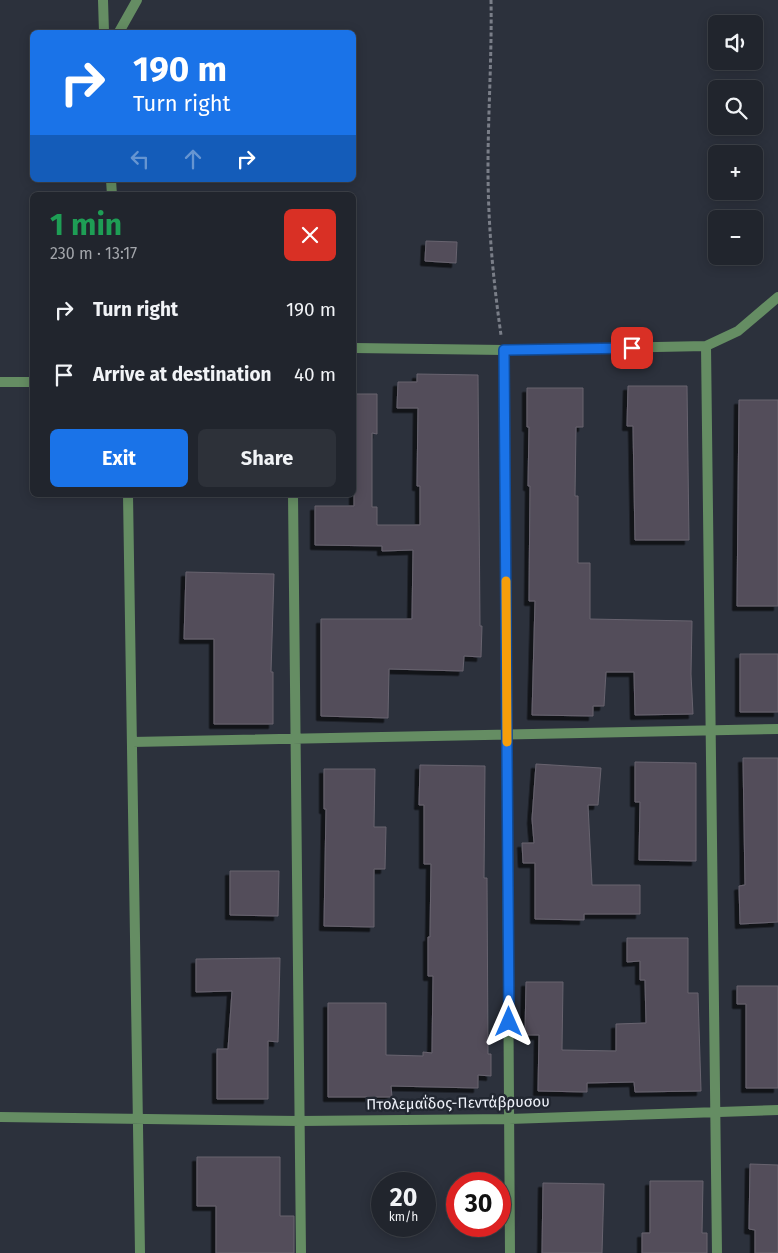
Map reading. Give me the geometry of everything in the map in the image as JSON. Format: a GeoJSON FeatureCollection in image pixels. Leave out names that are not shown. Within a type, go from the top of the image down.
{"type":"FeatureCollection","features":[{"type":"Feature","properties":{"kind":"street"},"geometry":{"type":"LineString","coordinates":[[102,0],[104,30]]}},
{"type":"Feature","properties":{"kind":"street"},"geometry":{"type":"LineString","coordinates":[[120,30],[137,0]]}},
{"type":"Feature","properties":{"kind":"street"},"geometry":{"type":"LineString","coordinates":[[356,348],[504,350],[706,346],[738,331],[778,297]]}},
{"type":"Feature","properties":{"kind":"street"},"geometry":{"type":"LineString","coordinates":[[706,346],[717,1253]]}},
{"type":"Feature","properties":{"kind":"street"},"geometry":{"type":"LineString","coordinates":[[504,350],[510,1253]]}},
{"type":"Feature","properties":{"kind":"street"},"geometry":{"type":"LineString","coordinates":[[0,382],[30,382]]}},
{"type":"Feature","properties":{"kind":"street"},"geometry":{"type":"LineString","coordinates":[[128,497],[140,1253]]}},
{"type":"Feature","properties":{"kind":"street"},"geometry":{"type":"LineString","coordinates":[[293,497],[301,1253]]}},
{"type":"Feature","properties":{"kind":"street"},"geometry":{"type":"LineString","coordinates":[[132,742],[778,729]]}},
{"type":"Feature","properties":{"kind":"street","name":"Πτολεμαΐδος-Πεντάβρυσου"},"geometry":{"type":"LineString","coordinates":[[0,1117],[300,1120],[510,1119],[778,1110]]}},
{"type":"Feature","properties":{"kind":"path"},"geometry":{"type":"LineString","coordinates":[[491,0],[489,212],[493,276],[504,350]]}},
{"type":"Feature","properties":{"kind":"building"},"geometry":{"type":"Polygon","coordinates":[[[426,241],[457,242],[456,263],[425,261],[426,241]]]}},
{"type":"Feature","properties":{"kind":"building"},"geometry":{"type":"Polygon","coordinates":[[[417,374],[478,375],[481,657],[464,656],[463,671],[389,669],[388,718],[321,716],[321,619],[412,619],[413,550],[382,551],[382,546],[315,545],[315,506],[354,506],[354,497],[356,497],[356,394],[377,394],[377,434],[372,433],[372,507],[377,507],[377,525],[420,525],[420,486],[417,486],[418,408],[397,408],[398,382],[417,382],[417,374]]]}},
{"type":"Feature","properties":{"kind":"building"},"geometry":{"type":"Polygon","coordinates":[[[628,386],[687,386],[689,540],[635,540],[633,426],[627,426],[628,386]]]}},
{"type":"Feature","properties":{"kind":"building"},"geometry":{"type":"Polygon","coordinates":[[[527,388],[583,388],[583,427],[576,427],[575,496],[578,496],[578,563],[590,563],[590,619],[692,621],[691,674],[693,714],[635,715],[634,672],[606,672],[604,706],[593,706],[593,716],[532,715],[535,601],[529,601],[530,486],[528,486],[529,427],[527,427],[527,388]]]}},
{"type":"Feature","properties":{"kind":"building"},"geometry":{"type":"Polygon","coordinates":[[[739,400],[778,400],[778,606],[737,606],[739,400]]]}},
{"type":"Feature","properties":{"kind":"building"},"geometry":{"type":"Polygon","coordinates":[[[186,572],[274,574],[271,672],[273,672],[273,724],[214,724],[214,639],[184,639],[186,572]]]}},
{"type":"Feature","properties":{"kind":"building"},"geometry":{"type":"Polygon","coordinates":[[[740,654],[778,654],[778,712],[740,712],[740,654]]]}},
{"type":"Feature","properties":{"kind":"building"},"geometry":{"type":"Polygon","coordinates":[[[743,758],[778,758],[778,922],[740,924],[739,886],[745,885],[743,758]]]}},
{"type":"Feature","properties":{"kind":"building"},"geometry":{"type":"Polygon","coordinates":[[[635,762],[696,763],[696,861],[639,860],[640,802],[635,802],[635,762]]]}},
{"type":"Feature","properties":{"kind":"building"},"geometry":{"type":"Polygon","coordinates":[[[536,764],[601,768],[598,805],[588,805],[592,885],[640,885],[640,914],[584,914],[584,920],[535,919],[535,863],[523,863],[522,843],[534,843],[532,819],[536,764]]]}},
{"type":"Feature","properties":{"kind":"building"},"geometry":{"type":"Polygon","coordinates":[[[420,765],[485,766],[484,878],[487,878],[488,1054],[491,1054],[491,1076],[478,1075],[478,1088],[391,1086],[392,1097],[328,1097],[328,1003],[386,1003],[386,1055],[423,1056],[423,1052],[432,1053],[433,976],[428,976],[431,864],[424,864],[424,805],[419,805],[420,765]]]}},
{"type":"Feature","properties":{"kind":"building"},"geometry":{"type":"Polygon","coordinates":[[[324,769],[375,769],[374,827],[386,827],[385,869],[374,869],[374,927],[324,926],[326,809],[324,809],[324,769]]]}},
{"type":"Feature","properties":{"kind":"building"},"geometry":{"type":"Polygon","coordinates":[[[230,871],[279,871],[278,916],[230,915],[230,871]]]}},
{"type":"Feature","properties":{"kind":"building"},"geometry":{"type":"Polygon","coordinates":[[[627,938],[688,938],[688,993],[698,993],[701,1091],[635,1092],[634,1082],[587,1083],[587,1092],[538,1091],[539,1035],[525,1035],[526,982],[563,982],[562,1050],[616,1051],[616,1024],[646,1023],[645,980],[640,980],[640,961],[627,962],[627,938]]]}},
{"type":"Feature","properties":{"kind":"building"},"geometry":{"type":"Polygon","coordinates":[[[280,958],[278,1042],[268,1041],[268,1099],[217,1099],[217,1049],[228,1049],[232,991],[196,992],[196,959],[280,958]]]}},
{"type":"Feature","properties":{"kind":"building"},"geometry":{"type":"Polygon","coordinates":[[[737,986],[778,986],[778,1088],[746,1088],[746,1004],[737,1004],[737,986]]]}},
{"type":"Feature","properties":{"kind":"building"},"geometry":{"type":"Polygon","coordinates":[[[197,1157],[280,1157],[280,1216],[294,1216],[294,1253],[216,1253],[216,1206],[197,1206],[197,1157]]]}},
{"type":"Feature","properties":{"kind":"building"},"geometry":{"type":"Polygon","coordinates":[[[750,1164],[778,1165],[778,1253],[755,1253],[755,1230],[749,1229],[750,1164]]]}},
{"type":"Feature","properties":{"kind":"building"},"geometry":{"type":"Polygon","coordinates":[[[650,1181],[703,1181],[702,1233],[707,1233],[707,1253],[642,1253],[642,1233],[650,1233],[650,1181]]]}},
{"type":"Feature","properties":{"kind":"building"},"geometry":{"type":"Polygon","coordinates":[[[543,1183],[604,1184],[602,1253],[542,1253],[543,1183]]]}},
{"type":"Feature","properties":{"kind":"slow traffic"},"geometry":{"type":"LineString","coordinates":[[506,581],[507,742]]}},
{"type":"Feature","properties":{"kind":"route"},"geometry":{"type":"LineString","coordinates":[[509,1022],[504,350],[632,348]]}}]}
